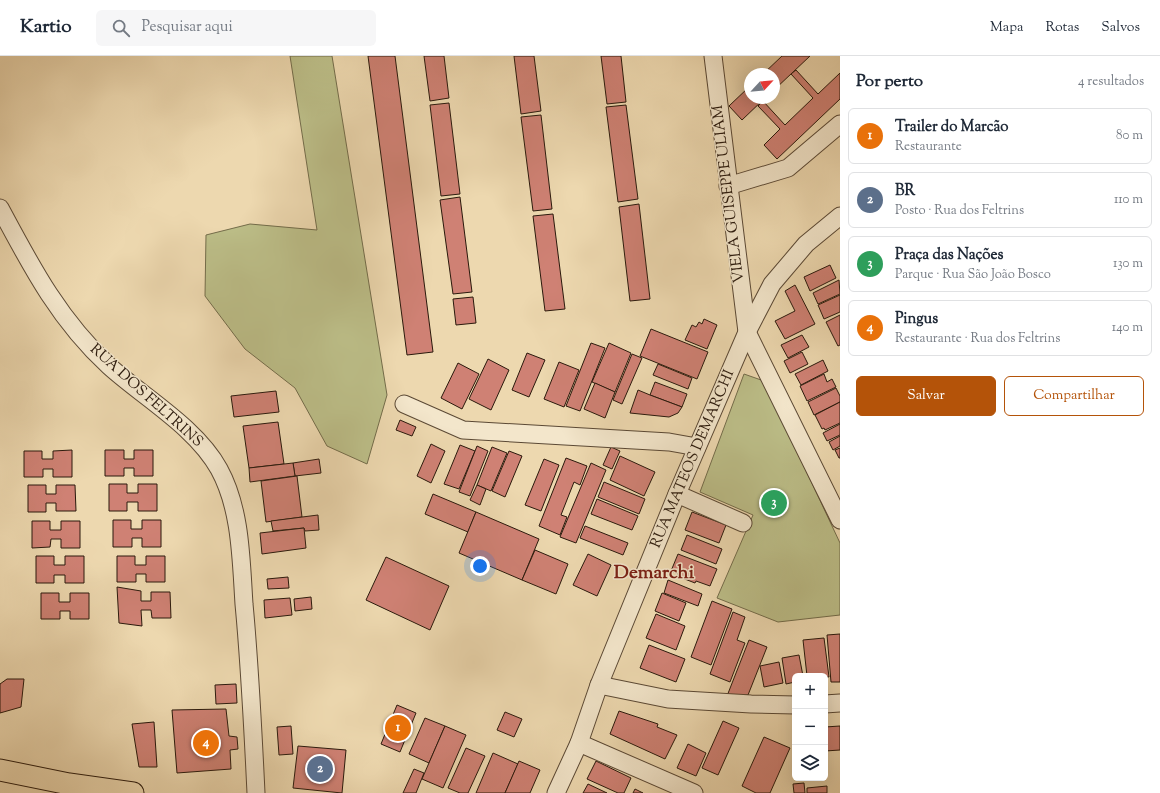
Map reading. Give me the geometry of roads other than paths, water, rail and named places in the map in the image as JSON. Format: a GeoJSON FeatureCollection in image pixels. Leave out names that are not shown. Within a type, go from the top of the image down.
{"type":"FeatureCollection","features":[{"type":"Feature","properties":{"kind":"main road"},"geometry":{"type":"LineString","coordinates":[[0,770],[66,788],[133,793]]}},
{"type":"Feature","properties":{"kind":"street","name":"VIELA GUISEPPE ULIAM"},"geometry":{"type":"LineString","coordinates":[[713,56],[747,332]]}},
{"type":"Feature","properties":{"kind":"street"},"geometry":{"type":"LineString","coordinates":[[728,186],[788,168],[840,124]]}},
{"type":"Feature","properties":{"kind":"street","name":"RUA DOS FELTRINS"},"geometry":{"type":"LineString","coordinates":[[0,208],[56,306],[109,366],[157,404],[205,449],[219,468],[230,492],[239,540],[251,689],[256,793]]}},
{"type":"Feature","properties":{"kind":"street","name":"RUA MATEOS DEMARCHI"},"geometry":{"type":"LineString","coordinates":[[556,793],[579,743],[599,684],[677,494],[747,332],[772,284],[806,244],[838,222]]}},
{"type":"Feature","properties":{"kind":"street"},"geometry":{"type":"LineString","coordinates":[[747,332],[840,520]]}},
{"type":"Feature","properties":{"kind":"street"},"geometry":{"type":"LineString","coordinates":[[404,404],[463,430],[669,442],[697,447]]}},
{"type":"Feature","properties":{"kind":"street"},"geometry":{"type":"LineString","coordinates":[[677,494],[743,523]]}},
{"type":"Feature","properties":{"kind":"street"},"geometry":{"type":"LineString","coordinates":[[599,684],[668,699],[744,704],[792,705]]}},
{"type":"Feature","properties":{"kind":"street"},"geometry":{"type":"LineString","coordinates":[[828,704],[840,703]]}},
{"type":"Feature","properties":{"kind":"street"},"geometry":{"type":"LineString","coordinates":[[579,743],[694,793]]}},
{"type":"Feature","properties":{"kind":"place","name":"Praça das Nações"},"geometry":{"type":"Point","coordinates":[774,503]}},
{"type":"Feature","properties":{"kind":"place","name":"Trailer do Marcão"},"geometry":{"type":"Point","coordinates":[398,728]}},
{"type":"Feature","properties":{"kind":"place","name":"Pingus"},"geometry":{"type":"Point","coordinates":[206,743]}},
{"type":"Feature","properties":{"kind":"place","name":"BR"},"geometry":{"type":"Point","coordinates":[320,769]}},
{"type":"Feature","properties":{"kind":"district","name":"Demarchi"},"geometry":{"type":"Point","coordinates":[654,573]}}]}
